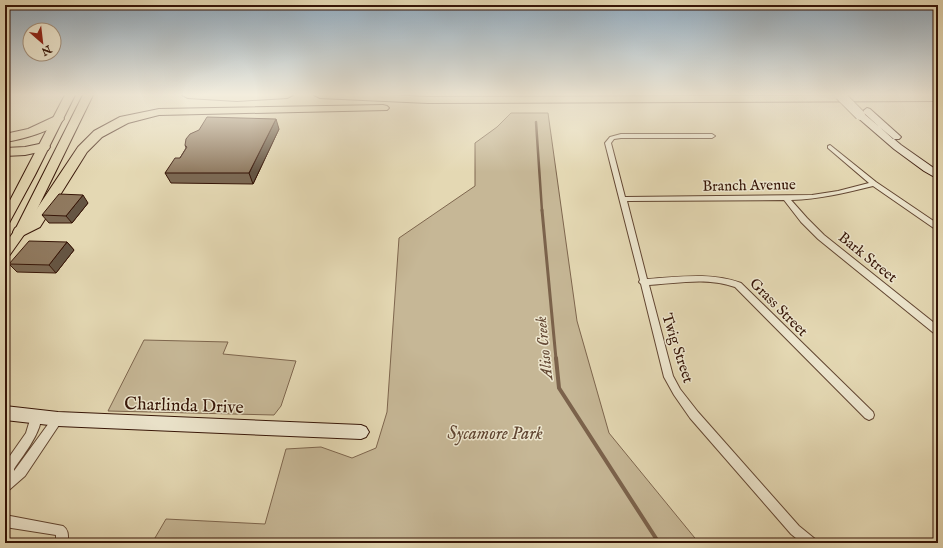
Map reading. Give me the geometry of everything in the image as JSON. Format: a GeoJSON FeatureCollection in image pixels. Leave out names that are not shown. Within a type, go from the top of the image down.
{"type":"FeatureCollection","features":[{"type":"Feature","properties":{"kind":"highway"},"geometry":{"type":"LineString","coordinates":[[5,138],[21,136],[38,130],[55,121]]}},
{"type":"Feature","properties":{"kind":"highway"},"geometry":{"type":"LineString","coordinates":[[13,236],[35,223],[45,210],[64,175],[89,142],[98,134],[127,121]]}},
{"type":"Feature","properties":{"kind":"highway"},"geometry":{"type":"LineString","coordinates":[[5,152],[39,148]]}},
{"type":"Feature","properties":{"kind":"main road"},"geometry":{"type":"LineString","coordinates":[[5,220],[39,148],[57,121]]}},
{"type":"Feature","properties":{"kind":"main road"},"geometry":{"type":"LineString","coordinates":[[5,253],[75,121]]}},
{"type":"Feature","properties":{"kind":"main road"},"geometry":{"type":"LineString","coordinates":[[868,121],[876,131],[916,162],[938,176]]}},
{"type":"Feature","properties":{"kind":"main road"},"geometry":{"type":"LineString","coordinates":[[873,121],[938,170]]}},
{"type":"Feature","properties":{"kind":"main road"},"geometry":{"type":"LineString","coordinates":[[39,148],[64,143]]}},
{"type":"Feature","properties":{"kind":"main road","name":"Charlinda Drive"},"geometry":{"type":"LineString","coordinates":[[5,413],[58,419],[361,432]]}},
{"type":"Feature","properties":{"kind":"street","name":"Twig Street"},"geometry":{"type":"LineString","coordinates":[[712,136],[621,136],[609,139],[609,147],[669,377],[677,392],[694,415],[790,524],[811,543]]}},
{"type":"Feature","properties":{"kind":"street"},"geometry":{"type":"LineString","coordinates":[[830,147],[874,184],[938,228]]}},
{"type":"Feature","properties":{"kind":"street","name":"Branch Avenue"},"geometry":{"type":"LineString","coordinates":[[622,199],[787,199],[828,195],[874,184]]}},
{"type":"Feature","properties":{"kind":"street","name":"Bark Street"},"geometry":{"type":"LineString","coordinates":[[787,199],[820,237],[938,331]]}},
{"type":"Feature","properties":{"kind":"street","name":"Grass Street"},"geometry":{"type":"LineString","coordinates":[[643,282],[718,279],[732,281],[738,285],[869,415]]}},
{"type":"Feature","properties":{"kind":"street"},"geometry":{"type":"LineString","coordinates":[[7,483],[8,468],[31,435],[36,416]]}},
{"type":"Feature","properties":{"kind":"street"},"geometry":{"type":"LineString","coordinates":[[7,483],[21,472],[58,419]]}},
{"type":"Feature","properties":{"kind":"street"},"geometry":{"type":"LineString","coordinates":[[5,522],[59,530],[62,532],[62,543]]}},
{"type":"Feature","properties":{"kind":"green space","name":"Sycamore Park"},"geometry":{"type":"Polygon","coordinates":[[[503,121],[549,121],[577,321],[609,433],[699,543],[152,543],[166,519],[265,524],[286,449],[321,447],[352,458],[376,448],[387,412],[399,238],[475,186],[475,143],[503,121]]]}},
{"type":"Feature","properties":{"kind":"green space"},"geometry":{"type":"Polygon","coordinates":[[[144,340],[228,342],[223,354],[296,361],[281,406],[274,415],[108,411],[144,340]]]}},
{"type":"Feature","properties":{"kind":"building"},"geometry":{"type":"Polygon","coordinates":[[[205,121],[275,121],[249,173],[165,173],[175,158],[180,158],[187,147],[185,145],[186,139],[190,134],[199,130],[205,121]]]}},
{"type":"Feature","properties":{"kind":"building"},"geometry":{"type":"Polygon","coordinates":[[[59,194],[83,195],[66,216],[42,215],[59,194]]]}},
{"type":"Feature","properties":{"kind":"building"},"geometry":{"type":"Polygon","coordinates":[[[29,241],[67,242],[49,265],[9,264],[29,241]]]}},
{"type":"Feature","properties":{"kind":"waterway","name":"Aliso Creek"},"geometry":{"type":"LineString","coordinates":[[536,122],[542,211]]}},
{"type":"Feature","properties":{"kind":"waterway","name":"Aliso Creek"},"geometry":{"type":"LineString","coordinates":[[542,210],[556,359]]}},
{"type":"Feature","properties":{"kind":"waterway","name":"Aliso Creek"},"geometry":{"type":"LineString","coordinates":[[556,358],[559,388],[659,543]]}}]}
